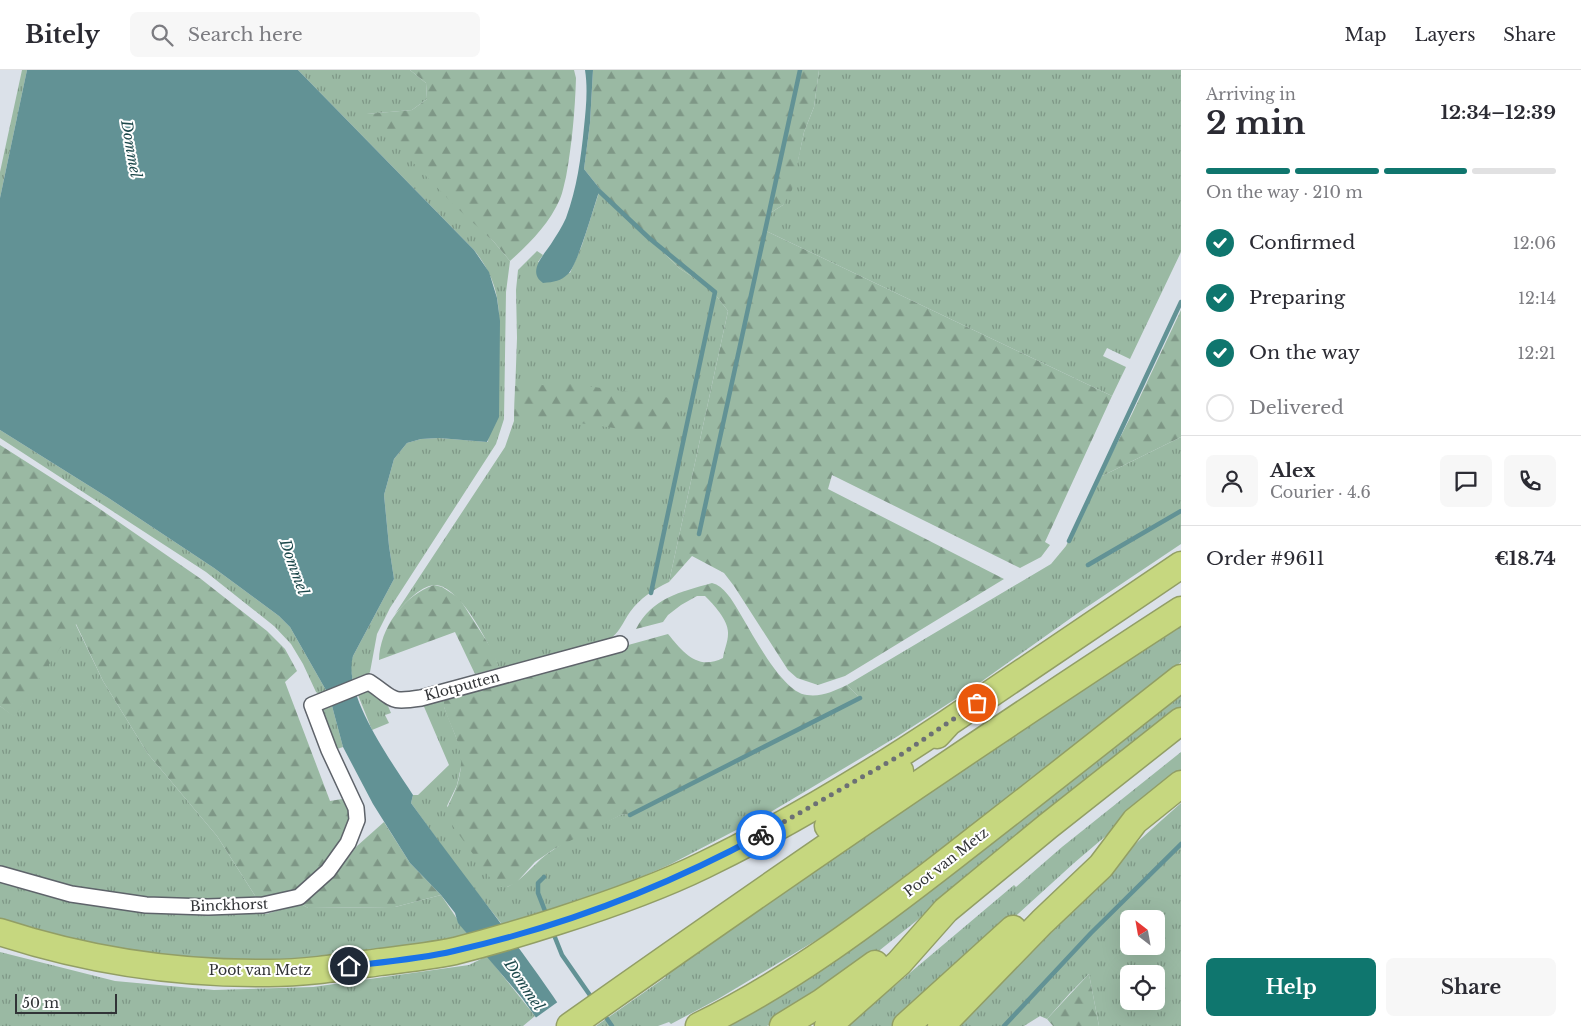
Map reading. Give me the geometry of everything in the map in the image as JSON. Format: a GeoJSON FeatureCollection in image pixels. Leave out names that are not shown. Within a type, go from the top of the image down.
{"type":"FeatureCollection","features":[{"type":"Feature","properties":{"kind":"highway"},"geometry":{"type":"LineString","coordinates":[[655,966],[701,920],[893,778],[949,722],[1181,565]]}},
{"type":"Feature","properties":{"kind":"highway"},"geometry":{"type":"LineString","coordinates":[[570,1026],[799,866],[1181,610]]}},
{"type":"Feature","properties":{"kind":"highway","name":"Poot van Metz"},"geometry":{"type":"LineString","coordinates":[[698,1026],[780,982],[844,939],[977,838],[1181,678]]}},
{"type":"Feature","properties":{"kind":"highway"},"geometry":{"type":"LineString","coordinates":[[783,1026],[852,981],[946,910],[1048,826],[1181,721]]}},
{"type":"Feature","properties":{"kind":"highway","name":"Poot van Metz"},"geometry":{"type":"LineString","coordinates":[[0,932],[59,949],[124,962],[224,972],[270,973],[311,971],[453,951],[521,933],[606,906],[695,869],[742,845],[874,770],[949,722]]}},
{"type":"Feature","properties":{"kind":"highway"},"geometry":{"type":"LineString","coordinates":[[906,1026],[1080,868],[1181,784]]}},
{"type":"Feature","properties":{"kind":"highway"},"geometry":{"type":"LineString","coordinates":[[941,1026],[1042,922],[1101,866],[1135,821]]}},
{"type":"Feature","properties":{"kind":"highway"},"geometry":{"type":"LineString","coordinates":[[828,1026],[899,963],[946,910]]}},
{"type":"Feature","properties":{"kind":"street","name":"Klotputten"},"geometry":{"type":"LineString","coordinates":[[317,703],[360,684],[369,682],[390,699],[399,702],[421,698],[620,644]]}},
{"type":"Feature","properties":{"kind":"street","name":"Binckhorst"},"geometry":{"type":"LineString","coordinates":[[0,874],[71,894],[146,905],[208,907],[263,905],[298,897],[328,871],[348,843],[357,820],[356,808],[329,750],[317,703]]}},
{"type":"Feature","properties":{"kind":"green space"},"geometry":{"type":"Polygon","coordinates":[[[22,70],[27,70],[0,198],[0,172],[22,70]]]}},
{"type":"Feature","properties":{"kind":"green space"},"geometry":{"type":"Polygon","coordinates":[[[298,70],[410,70],[426,83],[427,99],[412,110],[367,114],[494,242],[510,261],[506,292],[504,419],[496,444],[390,608],[377,634],[370,672],[366,677],[353,682],[350,665],[353,656],[394,579],[384,495],[394,459],[407,443],[421,439],[439,438],[488,442],[498,337],[498,307],[491,279],[474,250],[298,70]]]}},
{"type":"Feature","properties":{"kind":"green space"},"geometry":{"type":"Polygon","coordinates":[[[410,70],[574,70],[576,78],[573,128],[566,177],[561,196],[545,225],[510,261],[494,242],[456,207],[366,114],[412,110],[427,99],[426,83],[410,70]]]}},
{"type":"Feature","properties":{"kind":"green space"},"geometry":{"type":"Polygon","coordinates":[[[593,70],[819,70],[814,107],[804,132],[792,190],[783,205],[767,215],[764,230],[1112,396],[1045,542],[1050,545],[1041,557],[1020,568],[832,475],[828,489],[1004,579],[845,676],[818,685],[797,678],[788,670],[724,573],[692,556],[669,582],[728,311],[711,289],[679,268],[600,189],[584,169],[590,123],[593,70]]]}},
{"type":"Feature","properties":{"kind":"green space"},"geometry":{"type":"Polygon","coordinates":[[[819,70],[1181,70],[1181,252],[1130,359],[1107,348],[1103,356],[1126,367],[1112,396],[764,230],[767,215],[783,205],[798,160],[804,132],[814,107],[819,70]]]}},
{"type":"Feature","properties":{"kind":"green space"},"geometry":{"type":"Polygon","coordinates":[[[600,189],[679,268],[711,289],[728,311],[669,582],[638,602],[618,631],[608,640],[499,668],[490,647],[474,619],[455,595],[445,588],[435,585],[423,589],[395,614],[505,447],[514,421],[518,270],[537,251],[543,255],[538,262],[570,273],[582,245],[600,189]]]}},
{"type":"Feature","properties":{"kind":"green space"},"geometry":{"type":"Polygon","coordinates":[[[1181,310],[1181,437],[1100,477],[1132,414],[1181,310]]]}},
{"type":"Feature","properties":{"kind":"green space"},"geometry":{"type":"Polygon","coordinates":[[[573,384],[678,399],[669,436],[552,419],[514,421],[515,386],[573,384]]]}},
{"type":"Feature","properties":{"kind":"green space"},"geometry":{"type":"Polygon","coordinates":[[[0,430],[107,497],[214,568],[279,616],[290,627],[327,692],[319,694],[316,692],[291,644],[274,626],[206,572],[0,438],[0,430]]]}},
{"type":"Feature","properties":{"kind":"green space"},"geometry":{"type":"Polygon","coordinates":[[[1181,437],[1181,544],[1078,613],[971,689],[898,736],[769,813],[671,864],[600,895],[504,927],[457,867],[411,803],[413,795],[418,795],[449,765],[422,702],[447,695],[444,707],[462,752],[457,785],[447,806],[507,887],[513,884],[547,854],[587,830],[623,814],[630,815],[860,698],[847,685],[1051,564],[1066,546],[1100,477],[1181,437]]]}},
{"type":"Feature","properties":{"kind":"green space"},"geometry":{"type":"Polygon","coordinates":[[[0,445],[97,507],[201,579],[267,631],[285,649],[297,671],[285,682],[330,801],[342,799],[350,805],[351,821],[344,840],[322,870],[296,893],[259,902],[217,836],[148,754],[103,681],[76,624],[14,717],[0,706],[0,445]]]}},
{"type":"Feature","properties":{"kind":"green space"},"geometry":{"type":"Polygon","coordinates":[[[712,583],[720,587],[727,594],[768,660],[797,692],[807,695],[818,695],[847,685],[860,698],[630,815],[623,814],[554,849],[535,862],[516,883],[507,887],[500,887],[493,882],[445,815],[458,782],[461,761],[458,743],[444,707],[447,695],[668,634],[691,658],[706,662],[723,658],[728,629],[720,614],[705,596],[697,596],[681,605],[668,615],[663,622],[636,629],[650,610],[659,603],[678,593],[712,583]]]}},
{"type":"Feature","properties":{"kind":"green space"},"geometry":{"type":"Polygon","coordinates":[[[434,585],[442,587],[459,598],[493,651],[499,668],[475,674],[455,632],[379,660],[384,636],[395,615],[412,597],[434,585]]]}},
{"type":"Feature","properties":{"kind":"green space"},"geometry":{"type":"Polygon","coordinates":[[[1181,620],[1181,662],[1023,786],[835,929],[718,999],[671,1024],[669,1022],[658,1026],[596,1026],[666,977],[663,972],[1181,620]]]}},
{"type":"Feature","properties":{"kind":"green space"},"geometry":{"type":"Polygon","coordinates":[[[75,623],[103,681],[148,754],[217,836],[259,902],[210,899],[147,900],[73,888],[0,868],[0,706],[14,716],[75,623]]]}},
{"type":"Feature","properties":{"kind":"green space"},"geometry":{"type":"Polygon","coordinates":[[[368,688],[388,706],[391,713],[385,715],[389,723],[372,730],[356,690],[368,688]]]}},
{"type":"Feature","properties":{"kind":"green space"},"geometry":{"type":"Polygon","coordinates":[[[1181,694],[1181,709],[860,966],[799,1008],[767,1026],[726,1026],[1181,694]]]}},
{"type":"Feature","properties":{"kind":"green space"},"geometry":{"type":"Polygon","coordinates":[[[331,702],[343,747],[334,750],[321,707],[331,702]]]}},
{"type":"Feature","properties":{"kind":"green space"},"geometry":{"type":"Polygon","coordinates":[[[1181,752],[1181,772],[1074,863],[895,1026],[847,1026],[1014,885],[1016,887],[1062,847],[1181,752]]]}},
{"type":"Feature","properties":{"kind":"green space"},"geometry":{"type":"Polygon","coordinates":[[[1181,803],[1181,1026],[1099,1026],[1089,974],[1047,1019],[1040,1016],[1024,1026],[949,1026],[1063,913],[1181,803]]]}},
{"type":"Feature","properties":{"kind":"green space"},"geometry":{"type":"Polygon","coordinates":[[[384,822],[410,863],[441,895],[395,907],[308,908],[301,904],[335,875],[357,846],[384,822]]]}},
{"type":"Feature","properties":{"kind":"green space"},"geometry":{"type":"Polygon","coordinates":[[[0,879],[209,913],[266,914],[301,904],[308,908],[395,907],[441,895],[468,935],[354,955],[269,963],[129,954],[0,923],[0,879]]]}},
{"type":"Feature","properties":{"kind":"green space"},"geometry":{"type":"Polygon","coordinates":[[[0,952],[115,981],[214,990],[313,987],[469,965],[487,956],[535,1016],[523,1026],[0,1026],[0,952]]]}},
{"type":"Feature","properties":{"kind":"green space"},"geometry":{"type":"Polygon","coordinates":[[[1089,974],[1099,1026],[1053,1026],[1047,1019],[1089,974]]]}},
{"type":"Feature","properties":{"kind":"water","name":"Dommel"},"geometry":{"type":"Polygon","coordinates":[[[27,70],[298,70],[474,250],[489,272],[497,298],[500,321],[499,417],[487,442],[439,438],[421,439],[407,443],[394,459],[384,495],[394,579],[353,656],[352,672],[355,690],[371,728],[413,795],[411,803],[514,941],[573,1026],[542,1026],[522,998],[458,923],[455,913],[441,895],[410,863],[373,804],[343,747],[327,692],[290,627],[279,616],[214,568],[107,497],[0,430],[0,198],[27,70]]]}},
{"type":"Feature","properties":{"kind":"water"},"geometry":{"type":"Polygon","coordinates":[[[585,70],[593,70],[590,123],[584,169],[600,189],[572,268],[560,280],[543,283],[538,279],[536,269],[566,218],[578,173],[586,106],[585,70]]]}},
{"type":"Feature","properties":{"kind":"pier"},"geometry":{"type":"Polygon","coordinates":[[[559,1001],[575,1026],[539,1026],[534,1019],[559,1001]]]}},
{"type":"Feature","properties":{"kind":"waterway"},"geometry":{"type":"LineString","coordinates":[[699,534],[800,70]]}},
{"type":"Feature","properties":{"kind":"waterway"},"geometry":{"type":"LineString","coordinates":[[599,191],[649,238],[715,292],[651,593]]}},
{"type":"Feature","properties":{"kind":"waterway"},"geometry":{"type":"LineString","coordinates":[[1069,541],[1181,302]]}},
{"type":"Feature","properties":{"kind":"waterway"},"geometry":{"type":"LineString","coordinates":[[1088,565],[1181,511]]}},
{"type":"Feature","properties":{"kind":"waterway"},"geometry":{"type":"LineString","coordinates":[[630,815],[860,698]]}},
{"type":"Feature","properties":{"kind":"waterway"},"geometry":{"type":"LineString","coordinates":[[1004,1026],[1091,933],[1181,844]]}},
{"type":"Feature","properties":{"kind":"waterway"},"geometry":{"type":"LineString","coordinates":[[544,877],[538,883],[538,893],[547,916]]}},
{"type":"Feature","properties":{"kind":"waterway"},"geometry":{"type":"LineString","coordinates":[[552,930],[562,955],[594,1001]]}},
{"type":"Feature","properties":{"kind":"waterway"},"geometry":{"type":"LineString","coordinates":[[603,1013],[612,1026]]}},
{"type":"Feature","properties":{"kind":"way so far"},"geometry":{"type":"LineString","coordinates":[[761,835],[899,756],[977,703]]}},
{"type":"Feature","properties":{"kind":"route"},"geometry":{"type":"LineString","coordinates":[[349,966],[453,951],[521,933],[606,906],[704,865],[761,835]]}}]}
